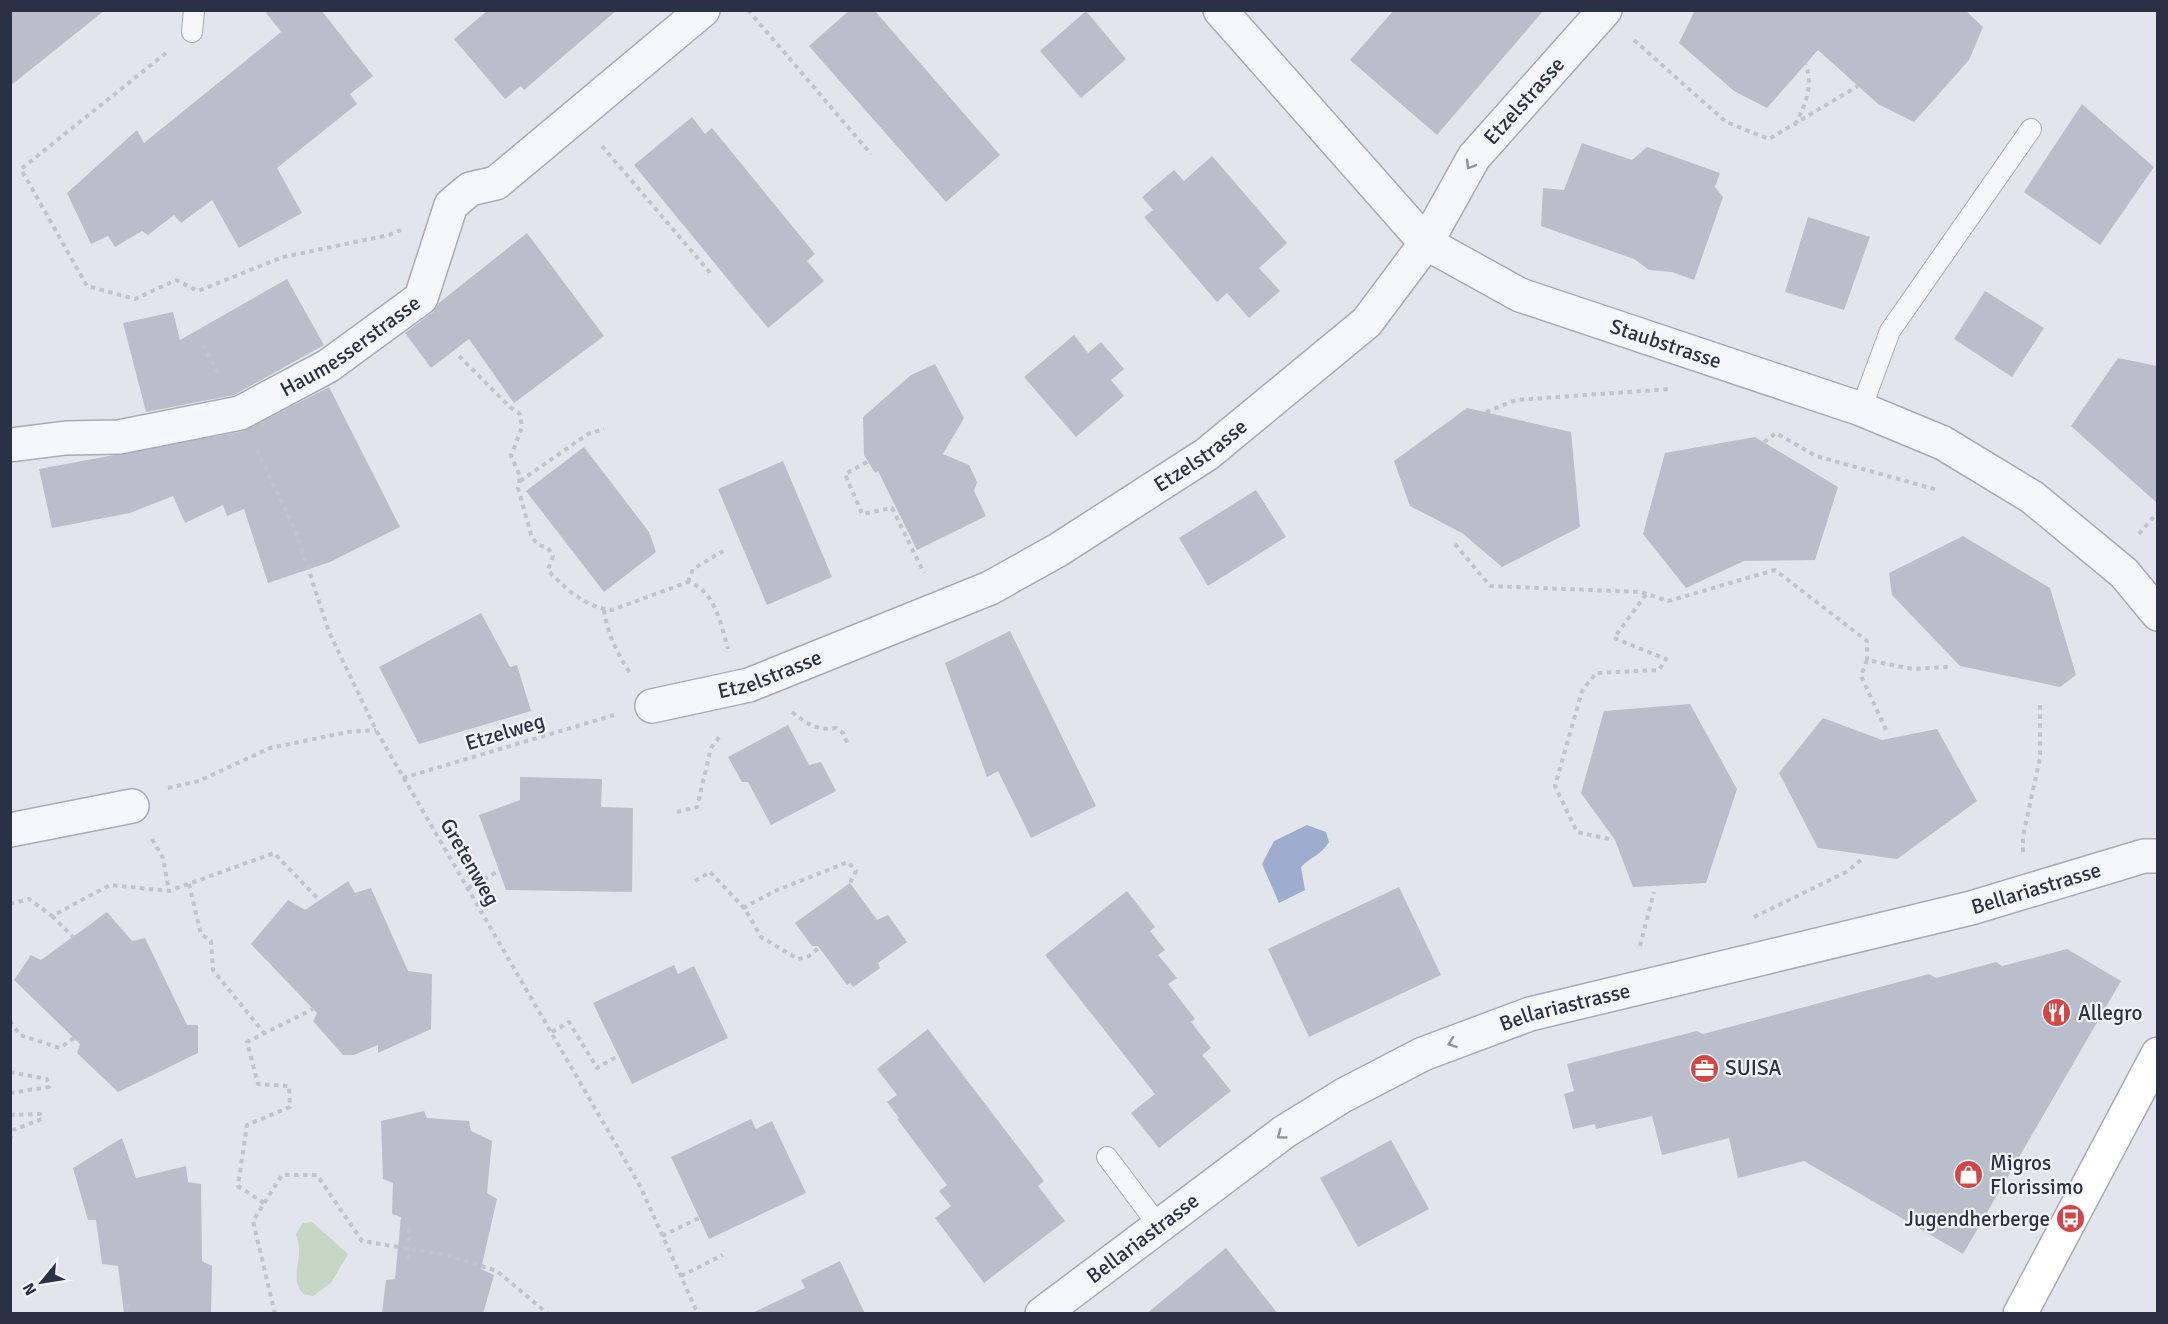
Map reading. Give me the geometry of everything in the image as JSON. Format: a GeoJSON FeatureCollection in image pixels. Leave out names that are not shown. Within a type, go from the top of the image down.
{"type":"FeatureCollection","features":[{"type":"Feature","properties":{"kind":"street"},"geometry":{"type":"LineString","coordinates":[[451,205],[470,189],[496,183],[703,10]]}},
{"type":"Feature","properties":{"kind":"street","name":"Staubstrasse"},"geometry":{"type":"LineString","coordinates":[[1220,10],[1426,243],[1520,295],[1861,409],[1943,443],[2032,496],[2124,573],[2157,614]]}},
{"type":"Feature","properties":{"kind":"street","name":"Etzelstrasse"},"geometry":{"type":"LineString","coordinates":[[652,706],[749,685],[990,588],[1058,550],[1207,454],[1367,322],[1426,243],[1474,157],[1616,22]]}},
{"type":"Feature","properties":{"kind":"street","name":"Haumesserstrasse"},"geometry":{"type":"LineString","coordinates":[[10,445],[66,438],[119,437],[240,413],[328,366],[421,298],[451,205]]}},
{"type":"Feature","properties":{"kind":"street"},"geometry":{"type":"LineString","coordinates":[[10,830],[132,806]]}},
{"type":"Feature","properties":{"kind":"street","name":"Bellariastrasse"},"geometry":{"type":"LineString","coordinates":[[1042,1314],[1284,1132],[1344,1095],[1423,1054],[1541,1012],[1971,908],[2144,856],[2157,856]]}},
{"type":"Feature","properties":{"kind":"street"},"geometry":{"type":"LineString","coordinates":[[2020,1314],[2157,1054]]}},
{"type":"Feature","properties":{"kind":"lane"},"geometry":{"type":"LineString","coordinates":[[192,32],[194,10]]}},
{"type":"Feature","properties":{"kind":"lane"},"geometry":{"type":"LineString","coordinates":[[1861,409],[1890,332],[2031,129]]}},
{"type":"Feature","properties":{"kind":"lane"},"geometry":{"type":"LineString","coordinates":[[1107,1157],[1160,1226]]}},
{"type":"Feature","properties":{"kind":"path"},"geometry":{"type":"LineString","coordinates":[[748,10],[871,154]]}},
{"type":"Feature","properties":{"kind":"path"},"geometry":{"type":"LineString","coordinates":[[1616,22],[1726,122],[1769,139],[1858,86]]}},
{"type":"Feature","properties":{"kind":"path"},"geometry":{"type":"LineString","coordinates":[[192,32],[21,169],[87,286],[135,299],[176,280],[198,291],[283,257],[389,235],[451,205]]}},
{"type":"Feature","properties":{"kind":"path"},"geometry":{"type":"LineString","coordinates":[[1795,125],[1808,101],[1810,88],[1806,64]]}},
{"type":"Feature","properties":{"kind":"path"},"geometry":{"type":"LineString","coordinates":[[612,158],[712,275]]}},
{"type":"Feature","properties":{"kind":"path"},"geometry":{"type":"LineString","coordinates":[[459,356],[510,407],[520,414],[522,427],[511,456],[520,476],[518,488],[532,538],[539,545],[548,548],[554,556],[548,570],[561,585],[604,610],[612,610],[688,582],[695,584],[708,596],[718,615],[729,652]]}},
{"type":"Feature","properties":{"kind":"path"},"geometry":{"type":"LineString","coordinates":[[1486,412],[1516,400],[1681,388]]}},
{"type":"Feature","properties":{"kind":"path","name":"Gretenweg"},"geometry":{"type":"LineString","coordinates":[[240,413],[297,534],[329,632],[376,730],[640,1186],[698,1314]]}},
{"type":"Feature","properties":{"kind":"path"},"geometry":{"type":"LineString","coordinates":[[520,481],[588,434],[604,429]]}},
{"type":"Feature","properties":{"kind":"path"},"geometry":{"type":"LineString","coordinates":[[1764,442],[1776,433],[1816,456],[1941,491]]}},
{"type":"Feature","properties":{"kind":"path"},"geometry":{"type":"LineString","coordinates":[[867,462],[845,474],[862,514],[892,508],[929,581]]}},
{"type":"Feature","properties":{"kind":"path"},"geometry":{"type":"LineString","coordinates":[[2133,542],[2157,512]]}},
{"type":"Feature","properties":{"kind":"path"},"geometry":{"type":"LineString","coordinates":[[1455,544],[1490,586],[1647,593],[1668,601],[1774,570],[1867,641],[1868,660],[1861,676],[1888,734]]}},
{"type":"Feature","properties":{"kind":"path"},"geometry":{"type":"LineString","coordinates":[[688,582],[693,569],[723,551]]}},
{"type":"Feature","properties":{"kind":"path"},"geometry":{"type":"LineString","coordinates":[[1609,839],[1576,832],[1555,786],[1582,691],[1596,673],[1659,670],[1666,659],[1614,638],[1647,593]]}},
{"type":"Feature","properties":{"kind":"path"},"geometry":{"type":"LineString","coordinates":[[604,610],[607,628],[618,654]]}},
{"type":"Feature","properties":{"kind":"path"},"geometry":{"type":"LineString","coordinates":[[1868,660],[1913,669],[1948,667]]}},
{"type":"Feature","properties":{"kind":"path"},"geometry":{"type":"LineString","coordinates":[[2023,861],[2023,836],[2040,758],[2040,702]]}},
{"type":"Feature","properties":{"kind":"path"},"geometry":{"type":"LineString","coordinates":[[788,709],[807,724],[822,730],[836,728],[843,733],[848,745]]}},
{"type":"Feature","properties":{"kind":"path","name":"Etzelweg"},"geometry":{"type":"LineString","coordinates":[[403,778],[614,715]]}},
{"type":"Feature","properties":{"kind":"path"},"geometry":{"type":"LineString","coordinates":[[184,785],[199,781],[270,747],[348,732],[376,730]]}},
{"type":"Feature","properties":{"kind":"path"},"geometry":{"type":"LineString","coordinates":[[677,812],[697,807],[711,748],[717,738],[725,734]]}},
{"type":"Feature","properties":{"kind":"path"},"geometry":{"type":"LineString","coordinates":[[52,916],[110,885],[169,891],[274,853],[319,900]]}},
{"type":"Feature","properties":{"kind":"path"},"geometry":{"type":"LineString","coordinates":[[163,858],[169,891]]}},
{"type":"Feature","properties":{"kind":"path"},"geometry":{"type":"LineString","coordinates":[[1752,921],[1756,915],[1848,871],[1862,859]]}},
{"type":"Feature","properties":{"kind":"path"},"geometry":{"type":"LineString","coordinates":[[743,908],[775,891],[848,862],[856,871],[850,883]]}},
{"type":"Feature","properties":{"kind":"path"},"geometry":{"type":"LineString","coordinates":[[468,888],[499,872]]}},
{"type":"Feature","properties":{"kind":"path"},"geometry":{"type":"LineString","coordinates":[[695,881],[710,872],[743,908],[761,938],[798,958],[809,956],[820,947]]}},
{"type":"Feature","properties":{"kind":"path"},"geometry":{"type":"LineString","coordinates":[[189,884],[201,933],[211,941],[213,970],[264,1033]]}},
{"type":"Feature","properties":{"kind":"path"},"geometry":{"type":"LineString","coordinates":[[1638,956],[1654,892]]}},
{"type":"Feature","properties":{"kind":"path"},"geometry":{"type":"LineString","coordinates":[[10,904],[29,899],[52,916],[73,937]]}},
{"type":"Feature","properties":{"kind":"path"},"geometry":{"type":"LineString","coordinates":[[264,1203],[238,1186],[247,1125],[290,1107],[288,1086],[258,1084],[247,1042],[313,1009]]}},
{"type":"Feature","properties":{"kind":"path"},"geometry":{"type":"LineString","coordinates":[[10,1021],[20,1035],[60,1048],[74,1038]]}},
{"type":"Feature","properties":{"kind":"path"},"geometry":{"type":"LineString","coordinates":[[552,1032],[568,1022],[597,1068],[618,1056]]}},
{"type":"Feature","properties":{"kind":"path"},"geometry":{"type":"LineString","coordinates":[[10,1072],[48,1079],[49,1087],[10,1093]]}},
{"type":"Feature","properties":{"kind":"path"},"geometry":{"type":"LineString","coordinates":[[10,1115],[40,1114],[42,1119],[13,1130],[10,1140]]}},
{"type":"Feature","properties":{"kind":"path"},"geometry":{"type":"LineString","coordinates":[[275,1314],[254,1221],[282,1175],[317,1175],[362,1241],[447,1255],[497,1271],[548,1314]]}},
{"type":"Feature","properties":{"kind":"path"},"geometry":{"type":"LineString","coordinates":[[662,1236],[699,1218]]}},
{"type":"Feature","properties":{"kind":"path"},"geometry":{"type":"LineString","coordinates":[[408,1260],[406,1249],[409,1227]]}},
{"type":"Feature","properties":{"kind":"path"},"geometry":{"type":"LineString","coordinates":[[681,1276],[723,1255]]}},
{"type":"Feature","properties":{"kind":"path"},"geometry":{"type":"LineString","coordinates":[[128,1304],[129,1314]]}},
{"type":"Feature","properties":{"kind":"green space"},"geometry":{"type":"Polygon","coordinates":[[[312,1222],[348,1254],[331,1283],[313,1296],[303,1294],[296,1274],[299,1246],[296,1234],[303,1223],[312,1222]]]}},
{"type":"Feature","properties":{"kind":"water"},"geometry":{"type":"Polygon","coordinates":[[[1307,825],[1326,832],[1329,842],[1323,850],[1301,867],[1305,890],[1279,903],[1262,864],[1274,841],[1307,825]]]}},
{"type":"Feature","properties":{"kind":"building"},"geometry":{"type":"Polygon","coordinates":[[[10,10],[105,10],[10,86],[10,10]]]}},
{"type":"Feature","properties":{"kind":"building"},"geometry":{"type":"Polygon","coordinates":[[[264,10],[321,10],[373,76],[350,94],[357,104],[277,168],[302,213],[239,248],[212,200],[181,223],[174,215],[148,235],[142,231],[115,247],[108,236],[91,244],[67,193],[137,130],[144,143],[281,32],[264,10]]]}},
{"type":"Feature","properties":{"kind":"building"},"geometry":{"type":"Polygon","coordinates":[[[488,10],[617,10],[524,90],[521,86],[505,99],[454,39],[488,10]]]}},
{"type":"Feature","properties":{"kind":"building"},"geometry":{"type":"Polygon","coordinates":[[[850,10],[874,10],[1000,155],[946,202],[809,46],[850,10]]]}},
{"type":"Feature","properties":{"kind":"building"},"geometry":{"type":"Polygon","coordinates":[[[1394,10],[1544,10],[1437,135],[1350,60],[1394,10]]]}},
{"type":"Feature","properties":{"kind":"building"},"geometry":{"type":"Polygon","coordinates":[[[1695,10],[1965,10],[1983,27],[1969,60],[1914,122],[1878,104],[1818,50],[1767,108],[1734,91],[1679,43],[1695,10]]]}},
{"type":"Feature","properties":{"kind":"building"},"geometry":{"type":"Polygon","coordinates":[[[1086,11],[1126,59],[1081,98],[1040,51],[1086,11]]]}},
{"type":"Feature","properties":{"kind":"building"},"geometry":{"type":"Polygon","coordinates":[[[2082,104],[2154,167],[2100,245],[2024,192],[2082,104]]]}},
{"type":"Feature","properties":{"kind":"building"},"geometry":{"type":"Polygon","coordinates":[[[692,117],[705,134],[712,128],[815,254],[807,261],[824,281],[768,328],[634,165],[692,117]]]}},
{"type":"Feature","properties":{"kind":"building"},"geometry":{"type":"Polygon","coordinates":[[[1582,143],[1632,160],[1647,147],[1720,173],[1715,187],[1723,197],[1694,280],[1672,272],[1649,270],[1634,259],[1541,226],[1543,188],[1564,190],[1582,143]]]}},
{"type":"Feature","properties":{"kind":"building"},"geometry":{"type":"Polygon","coordinates":[[[1212,156],[1287,243],[1259,268],[1280,291],[1249,318],[1227,293],[1217,302],[1144,217],[1153,210],[1142,197],[1174,170],[1184,181],[1212,156]]]}},
{"type":"Feature","properties":{"kind":"building"},"geometry":{"type":"Polygon","coordinates":[[[1808,217],[1870,237],[1844,310],[1785,292],[1808,217]]]}},
{"type":"Feature","properties":{"kind":"building"},"geometry":{"type":"Polygon","coordinates":[[[527,233],[604,336],[514,403],[469,339],[431,368],[405,333],[527,233]]]}},
{"type":"Feature","properties":{"kind":"building"},"geometry":{"type":"Polygon","coordinates":[[[287,279],[324,345],[234,395],[146,412],[123,323],[173,312],[180,340],[287,279]]]}},
{"type":"Feature","properties":{"kind":"building"},"geometry":{"type":"Polygon","coordinates":[[[1985,291],[2044,328],[2012,377],[1954,339],[1985,291]]]}},
{"type":"Feature","properties":{"kind":"building"},"geometry":{"type":"Polygon","coordinates":[[[1074,335],[1088,353],[1101,342],[1124,369],[1111,380],[1124,396],[1076,437],[1024,377],[1074,335]]]}},
{"type":"Feature","properties":{"kind":"building"},"geometry":{"type":"Polygon","coordinates":[[[2118,358],[2157,366],[2157,503],[2071,426],[2118,358]]]}},
{"type":"Feature","properties":{"kind":"building"},"geometry":{"type":"Polygon","coordinates":[[[935,364],[964,418],[943,454],[969,465],[977,482],[974,491],[986,516],[917,550],[878,471],[875,473],[864,455],[863,417],[911,375],[935,364]]]}},
{"type":"Feature","properties":{"kind":"building"},"geometry":{"type":"Polygon","coordinates":[[[329,387],[400,527],[330,562],[268,583],[244,509],[227,516],[223,505],[185,523],[173,496],[130,513],[52,528],[39,469],[244,431],[329,387]]]}},
{"type":"Feature","properties":{"kind":"building"},"geometry":{"type":"Polygon","coordinates":[[[1467,408],[1571,432],[1580,527],[1502,567],[1462,533],[1410,506],[1394,461],[1467,408]]]}},
{"type":"Feature","properties":{"kind":"building"},"geometry":{"type":"Polygon","coordinates":[[[1755,437],[1838,487],[1815,560],[1744,561],[1686,588],[1643,534],[1665,453],[1755,437]]]}},
{"type":"Feature","properties":{"kind":"building"},"geometry":{"type":"Polygon","coordinates":[[[584,447],[649,532],[656,552],[604,592],[526,491],[584,447]]]}},
{"type":"Feature","properties":{"kind":"building"},"geometry":{"type":"Polygon","coordinates":[[[783,461],[832,577],[767,605],[718,489],[783,461]]]}},
{"type":"Feature","properties":{"kind":"building"},"geometry":{"type":"Polygon","coordinates":[[[1256,490],[1286,537],[1208,586],[1179,538],[1256,490]]]}},
{"type":"Feature","properties":{"kind":"building"},"geometry":{"type":"Polygon","coordinates":[[[1963,536],[2050,588],[2076,675],[2060,687],[1960,666],[1892,595],[1889,573],[1963,536]]]}},
{"type":"Feature","properties":{"kind":"building"},"geometry":{"type":"Polygon","coordinates":[[[481,613],[510,667],[517,665],[531,711],[419,744],[379,667],[481,613]]]}},
{"type":"Feature","properties":{"kind":"building"},"geometry":{"type":"Polygon","coordinates":[[[1010,631],[1096,806],[1031,838],[998,771],[987,777],[945,663],[1010,631]]]}},
{"type":"Feature","properties":{"kind":"building"},"geometry":{"type":"Polygon","coordinates":[[[1690,704],[1737,789],[1706,883],[1633,887],[1615,840],[1581,793],[1604,711],[1690,704]]]}},
{"type":"Feature","properties":{"kind":"building"},"geometry":{"type":"Polygon","coordinates":[[[1823,718],[1882,740],[1937,729],[1977,801],[1897,859],[1818,848],[1779,773],[1823,718]]]}},
{"type":"Feature","properties":{"kind":"building"},"geometry":{"type":"Polygon","coordinates":[[[788,725],[809,765],[821,762],[836,791],[771,825],[748,782],[742,782],[728,757],[788,725]]]}},
{"type":"Feature","properties":{"kind":"building"},"geometry":{"type":"Polygon","coordinates":[[[520,777],[602,779],[601,807],[633,808],[632,892],[506,890],[479,815],[520,800],[520,777]]]}},
{"type":"Feature","properties":{"kind":"building"},"geometry":{"type":"Polygon","coordinates":[[[348,881],[355,893],[371,888],[408,971],[432,974],[431,1029],[378,1053],[378,1045],[354,1055],[343,1055],[313,1021],[317,1013],[251,944],[288,900],[305,910],[348,881]]]}},
{"type":"Feature","properties":{"kind":"building"},"geometry":{"type":"Polygon","coordinates":[[[850,883],[877,920],[888,915],[907,942],[878,963],[880,968],[853,987],[850,983],[847,985],[818,946],[812,946],[795,923],[850,883]]]}},
{"type":"Feature","properties":{"kind":"building"},"geometry":{"type":"Polygon","coordinates":[[[1399,887],[1441,975],[1309,1037],[1268,949],[1399,887]]]}},
{"type":"Feature","properties":{"kind":"building"},"geometry":{"type":"Polygon","coordinates":[[[1127,891],[1155,927],[1150,931],[1165,950],[1158,955],[1177,978],[1168,984],[1195,1019],[1191,1022],[1211,1048],[1202,1055],[1231,1091],[1159,1148],[1131,1113],[1155,1094],[1045,955],[1127,891]]]}},
{"type":"Feature","properties":{"kind":"building"},"geometry":{"type":"Polygon","coordinates":[[[107,912],[132,941],[145,938],[187,1025],[198,1025],[198,1053],[118,1092],[77,1053],[80,1044],[14,980],[31,955],[41,960],[107,912]]]}},
{"type":"Feature","properties":{"kind":"building"},"geometry":{"type":"Polygon","coordinates":[[[2067,949],[2121,981],[1963,1254],[1804,1161],[1738,1178],[1729,1138],[1662,1155],[1652,1116],[1596,1129],[1595,1124],[1573,1129],[1564,1094],[1574,1091],[1567,1064],[1697,1031],[1703,1034],[1929,974],[1936,978],[1996,962],[2002,966],[2067,949]]]}},
{"type":"Feature","properties":{"kind":"building"},"geometry":{"type":"Polygon","coordinates":[[[674,965],[678,974],[694,966],[728,1038],[632,1084],[593,1003],[674,965]]]}},
{"type":"Feature","properties":{"kind":"building"},"geometry":{"type":"Polygon","coordinates":[[[928,1029],[1044,1181],[1038,1186],[1065,1221],[984,1283],[935,1218],[951,1206],[939,1191],[947,1185],[897,1119],[899,1118],[887,1102],[897,1095],[877,1069],[928,1029]]]}},
{"type":"Feature","properties":{"kind":"building"},"geometry":{"type":"Polygon","coordinates":[[[424,1111],[427,1118],[469,1121],[471,1131],[492,1141],[487,1193],[497,1199],[481,1269],[494,1275],[483,1314],[382,1314],[386,1280],[395,1279],[401,1217],[392,1214],[393,1183],[383,1179],[381,1121],[424,1111]]]}},
{"type":"Feature","properties":{"kind":"building"},"geometry":{"type":"Polygon","coordinates":[[[751,1119],[756,1129],[772,1121],[806,1193],[709,1239],[671,1157],[751,1119]]]}},
{"type":"Feature","properties":{"kind":"building"},"geometry":{"type":"Polygon","coordinates":[[[122,1138],[136,1178],[186,1166],[188,1182],[201,1184],[202,1261],[212,1266],[211,1314],[124,1314],[118,1266],[102,1264],[96,1220],[88,1220],[73,1168],[122,1138]]]}},
{"type":"Feature","properties":{"kind":"building"},"geometry":{"type":"Polygon","coordinates":[[[1391,1140],[1429,1209],[1358,1247],[1320,1178],[1391,1140]]]}},
{"type":"Feature","properties":{"kind":"building"},"geometry":{"type":"Polygon","coordinates":[[[1226,1248],[1278,1314],[1146,1314],[1226,1248]]]}},
{"type":"Feature","properties":{"kind":"building"},"geometry":{"type":"Polygon","coordinates":[[[840,1261],[865,1314],[750,1314],[805,1288],[801,1280],[840,1261]]]}},
{"type":"Feature","properties":{"kind":"place","name":"Allegro"},"geometry":{"type":"Point","coordinates":[2057,1013]}},
{"type":"Feature","properties":{"kind":"place","name":"SUISA"},"geometry":{"type":"Point","coordinates":[1704,1068]}},
{"type":"Feature","properties":{"kind":"place","name":"Migros Florissimo"},"geometry":{"type":"Point","coordinates":[1969,1175]}},
{"type":"Feature","properties":{"kind":"place","name":"Jugendherberge"},"geometry":{"type":"Point","coordinates":[2071,1219]}}]}
